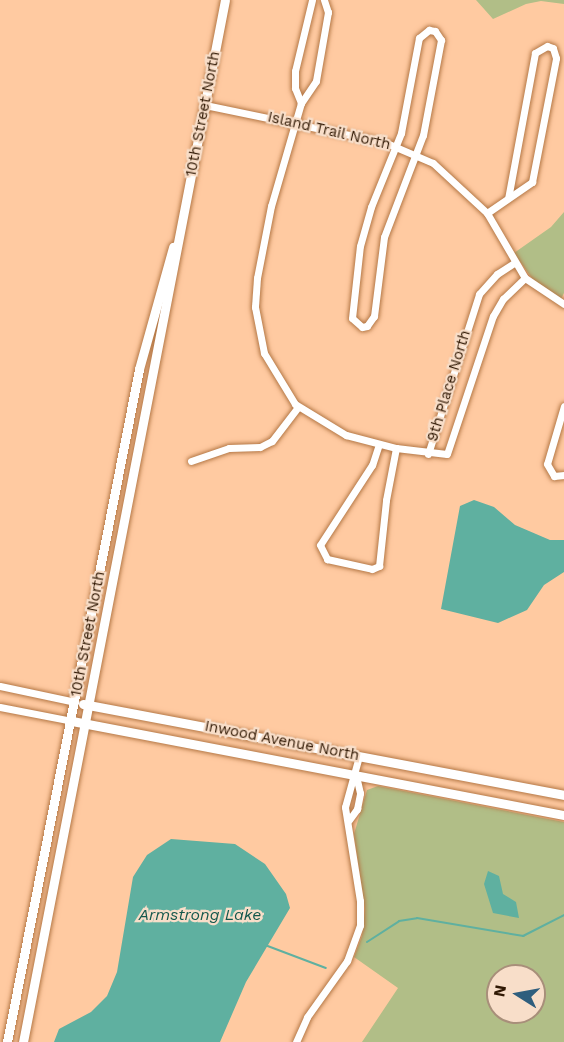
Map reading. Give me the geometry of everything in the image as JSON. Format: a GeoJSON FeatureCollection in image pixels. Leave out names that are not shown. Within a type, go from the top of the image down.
{"type":"FeatureCollection","features":[{"type":"Feature","properties":{"kind":"main road","name":"10th Street North"},"geometry":{"type":"LineString","coordinates":[[23,1042],[225,0]]}},
{"type":"Feature","properties":{"kind":"main road","name":"10th Street North"},"geometry":{"type":"LineString","coordinates":[[7,1042],[72,721],[142,354],[180,228]]}},
{"type":"Feature","properties":{"kind":"main road","name":"Inwood Avenue North"},"geometry":{"type":"LineString","coordinates":[[75,702],[564,795]]}},
{"type":"Feature","properties":{"kind":"main road","name":"Inwood Avenue North"},"geometry":{"type":"LineString","coordinates":[[72,721],[564,815]]}},
{"type":"Feature","properties":{"kind":"street"},"geometry":{"type":"LineString","coordinates":[[301,103],[295,88],[295,71],[312,0]]}},
{"type":"Feature","properties":{"kind":"street"},"geometry":{"type":"LineString","coordinates":[[324,0],[328,7],[316,81],[301,103],[271,206],[255,307],[264,353],[298,407],[346,435],[428,454]]}},
{"type":"Feature","properties":{"kind":"street"},"geometry":{"type":"LineString","coordinates":[[435,31],[441,40],[426,125],[384,237],[374,316],[367,326],[362,327],[352,318],[358,255],[370,207],[396,146],[419,38],[423,32],[435,31]]}},
{"type":"Feature","properties":{"kind":"street"},"geometry":{"type":"LineString","coordinates":[[488,213],[532,182],[556,58],[553,48],[548,46],[535,53],[508,198]]}},
{"type":"Feature","properties":{"kind":"street","name":"Island Trail North"},"geometry":{"type":"LineString","coordinates":[[205,105],[396,146],[416,155],[455,179],[488,213],[514,263],[525,278],[564,304]]}},
{"type":"Feature","properties":{"kind":"street","name":"9th Place North"},"geometry":{"type":"LineString","coordinates":[[514,263],[492,278],[477,299],[428,454],[443,456],[451,449],[493,316],[502,299],[525,278]]}},
{"type":"Feature","properties":{"kind":"street"},"geometry":{"type":"LineString","coordinates":[[564,406],[547,464],[554,476],[564,475]]}},
{"type":"Feature","properties":{"kind":"street"},"geometry":{"type":"LineString","coordinates":[[190,462],[229,448],[260,447],[272,441],[298,407]]}},
{"type":"Feature","properties":{"kind":"street"},"geometry":{"type":"LineString","coordinates":[[379,444],[372,465],[320,545],[327,559],[372,570],[379,567],[386,500],[396,448]]}},
{"type":"Feature","properties":{"kind":"street","name":"Inwood Avenue North"},"geometry":{"type":"LineString","coordinates":[[0,686],[75,702]]}},
{"type":"Feature","properties":{"kind":"street","name":"Inwood Avenue North"},"geometry":{"type":"LineString","coordinates":[[0,706],[72,721]]}},
{"type":"Feature","properties":{"kind":"street"},"geometry":{"type":"LineString","coordinates":[[296,1042],[307,1017],[347,961],[357,937],[360,901],[348,842],[349,820],[345,807],[356,776],[359,756]]}},
{"type":"Feature","properties":{"kind":"street"},"geometry":{"type":"LineString","coordinates":[[349,820],[357,809],[360,793],[356,776]]}},
{"type":"Feature","properties":{"kind":"green space"},"geometry":{"type":"Polygon","coordinates":[[[476,0],[564,0],[564,4],[541,1],[526,4],[493,19],[476,0]]]}},
{"type":"Feature","properties":{"kind":"green space"},"geometry":{"type":"Polygon","coordinates":[[[564,212],[564,293],[561,299],[534,281],[514,253],[551,227],[564,212]]]}},
{"type":"Feature","properties":{"kind":"green space"},"geometry":{"type":"Polygon","coordinates":[[[378,786],[564,822],[564,1042],[362,1042],[398,988],[354,957],[362,936],[365,909],[354,834],[367,790],[378,786]]]}},
{"type":"Feature","properties":{"kind":"water"},"geometry":{"type":"Polygon","coordinates":[[[474,500],[494,507],[515,525],[550,540],[564,540],[564,572],[544,585],[527,610],[498,623],[441,609],[460,506],[474,500]]]}},
{"type":"Feature","properties":{"kind":"water","name":"Armstrong Lake"},"geometry":{"type":"Polygon","coordinates":[[[171,839],[235,844],[265,864],[286,894],[290,908],[246,982],[220,1042],[54,1042],[59,1029],[91,1012],[107,996],[117,972],[133,877],[147,855],[171,839]]]}},
{"type":"Feature","properties":{"kind":"water"},"geometry":{"type":"Polygon","coordinates":[[[488,871],[499,876],[503,894],[516,902],[519,918],[493,913],[484,884],[488,871]]]}},
{"type":"Feature","properties":{"kind":"waterway"},"geometry":{"type":"LineString","coordinates":[[367,942],[399,921],[417,918],[523,936],[564,915]]}},
{"type":"Feature","properties":{"kind":"waterway"},"geometry":{"type":"LineString","coordinates":[[265,945],[326,968]]}}]}
